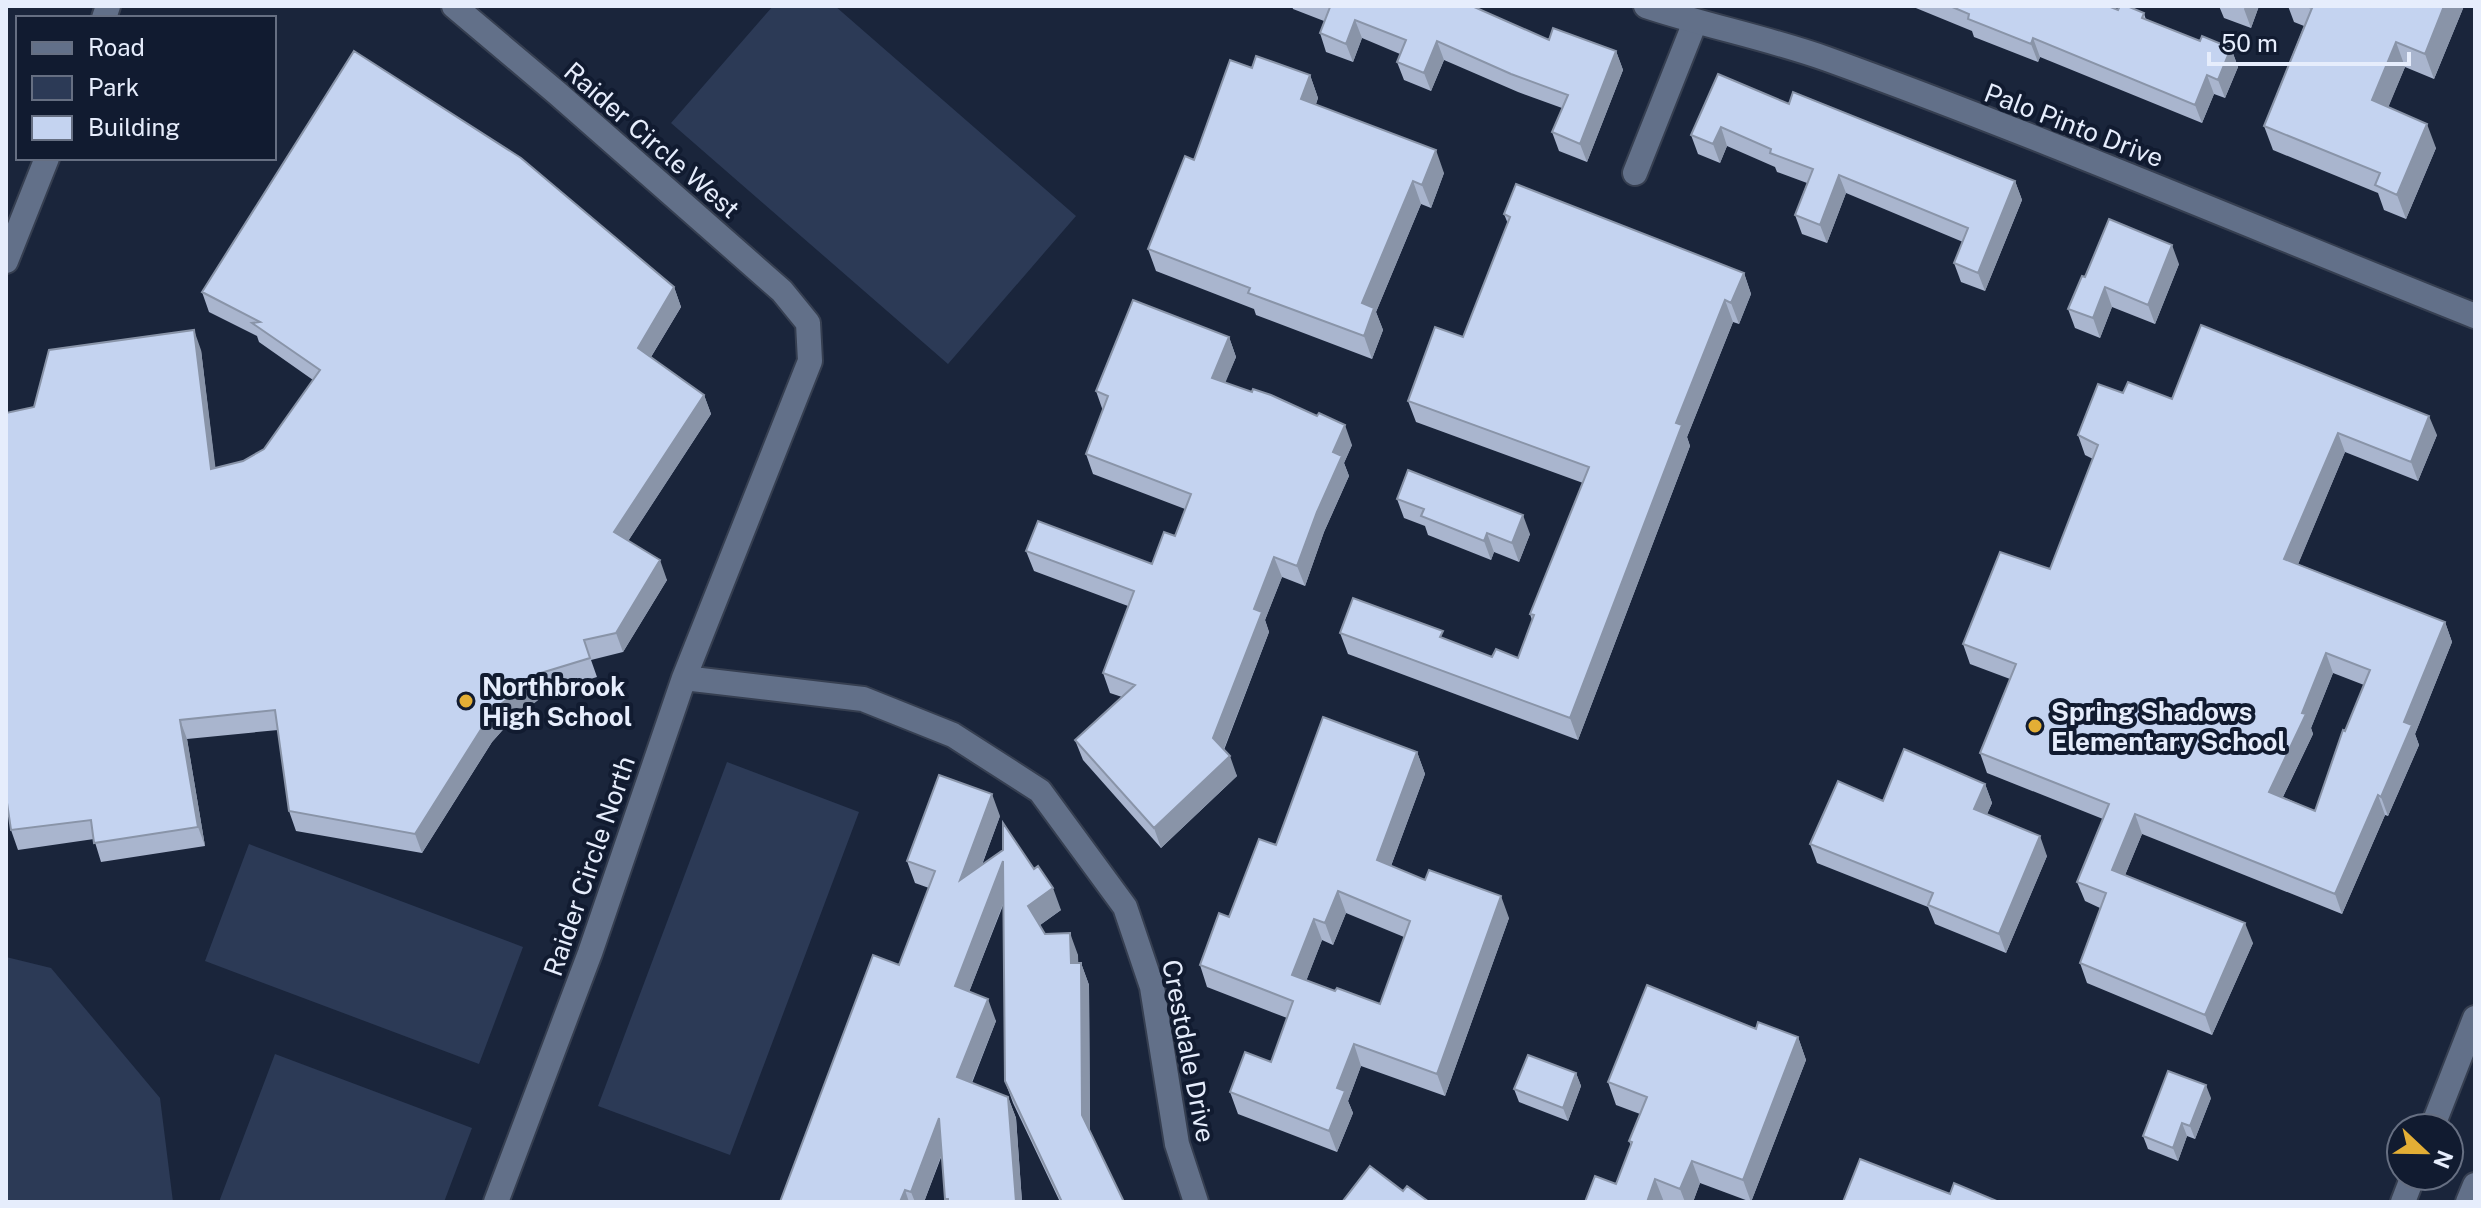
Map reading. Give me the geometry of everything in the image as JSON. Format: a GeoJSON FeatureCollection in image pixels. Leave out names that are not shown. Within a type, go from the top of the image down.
{"type":"FeatureCollection","features":[{"type":"Feature","properties":{"kind":"street","name":"Raider Circle West"},"geometry":{"type":"LineString","coordinates":[[454,6],[782,291],[808,323]]}},
{"type":"Feature","properties":{"kind":"street","name":"Palo Pinto Drive"},"geometry":{"type":"LineString","coordinates":[[1646,6],[1825,58],[2089,160],[2475,316]]}},
{"type":"Feature","properties":{"kind":"street"},"geometry":{"type":"LineString","coordinates":[[1635,173],[1695,22]]}},
{"type":"Feature","properties":{"kind":"street"},"geometry":{"type":"LineString","coordinates":[[6,261],[46,160]]}},
{"type":"Feature","properties":{"kind":"street","name":"Raider Circle North"},"geometry":{"type":"LineString","coordinates":[[496,1202],[590,953],[684,678],[810,361],[808,323]]}},
{"type":"Feature","properties":{"kind":"street","name":"Crestdale Drive"},"geometry":{"type":"LineString","coordinates":[[684,678],[863,699],[953,735],[1040,791],[1125,907],[1152,987],[1177,1144],[1196,1202]]}},
{"type":"Feature","properties":{"kind":"street"},"geometry":{"type":"LineString","coordinates":[[2440,1112],[2470,1047],[2475,1018]]}},
{"type":"Feature","properties":{"kind":"street"},"geometry":{"type":"LineString","coordinates":[[2468,1202],[2475,1185]]}},
{"type":"Feature","properties":{"kind":"green space"},"geometry":{"type":"Polygon","coordinates":[[[773,6],[835,6],[1076,216],[948,364],[671,123],[773,6]]]}},
{"type":"Feature","properties":{"kind":"green space"},"geometry":{"type":"Polygon","coordinates":[[[727,762],[859,812],[730,1155],[598,1106],[727,762]]]}},
{"type":"Feature","properties":{"kind":"green space"},"geometry":{"type":"Polygon","coordinates":[[[249,844],[523,947],[479,1064],[205,961],[249,844]]]}},
{"type":"Feature","properties":{"kind":"green space"},"geometry":{"type":"Polygon","coordinates":[[[6,957],[51,968],[160,1098],[173,1202],[6,1202],[6,957]]]}},
{"type":"Feature","properties":{"kind":"green space"},"geometry":{"type":"Polygon","coordinates":[[[275,1054],[472,1128],[444,1202],[219,1202],[275,1054]]]}},
{"type":"Feature","properties":{"kind":"building"},"geometry":{"type":"Polygon","coordinates":[[[1327,6],[1472,6],[1549,40],[1553,28],[1616,51],[1580,144],[1552,132],[1568,95],[1437,41],[1424,73],[1397,62],[1406,40],[1355,20],[1346,44],[1320,33],[1330,7],[1327,6]]]}},
{"type":"Feature","properties":{"kind":"building"},"geometry":{"type":"Polygon","coordinates":[[[1950,6],[2108,6],[2118,10],[2120,6],[2127,6],[2144,13],[2142,18],[2200,41],[2202,36],[2231,48],[2218,80],[2207,75],[2195,105],[2033,38],[2031,44],[1968,19],[1969,14],[1950,6]]]}},
{"type":"Feature","properties":{"kind":"building"},"geometry":{"type":"Polygon","coordinates":[[[2306,6],[2444,6],[2425,54],[2396,42],[2372,100],[2427,124],[2397,195],[2375,185],[2380,173],[2264,126],[2312,8],[2306,6]]]}},
{"type":"Feature","properties":{"kind":"building","name":"Northbrook High School"},"geometry":{"type":"Polygon","coordinates":[[[354,51],[521,158],[674,287],[638,348],[704,395],[614,532],[660,560],[616,633],[584,640],[590,658],[541,673],[501,704],[485,723],[415,834],[289,811],[275,710],[180,720],[198,827],[94,843],[91,820],[11,830],[6,796],[6,413],[34,407],[49,350],[194,330],[211,469],[243,461],[264,449],[320,370],[252,323],[260,322],[202,292],[354,51]]]}},
{"type":"Feature","properties":{"kind":"building"},"geometry":{"type":"Polygon","coordinates":[[[1256,56],[1310,75],[1301,99],[1436,150],[1422,185],[1413,181],[1362,303],[1374,308],[1364,336],[1248,293],[1250,288],[1148,249],[1185,156],[1194,160],[1230,60],[1252,68],[1256,56]]]}},
{"type":"Feature","properties":{"kind":"building"},"geometry":{"type":"Polygon","coordinates":[[[1718,74],[1789,104],[1793,92],[2015,181],[1978,273],[1954,263],[1968,228],[1839,175],[1820,225],[1795,215],[1813,169],[1770,153],[1771,149],[1721,127],[1713,144],[1691,135],[1718,74]]]}},
{"type":"Feature","properties":{"kind":"building"},"geometry":{"type":"Polygon","coordinates":[[[1516,184],[1744,273],[1731,303],[1725,300],[1676,423],[1682,425],[1570,718],[1340,633],[1353,598],[1443,631],[1440,637],[1492,657],[1496,649],[1518,658],[1534,615],[1530,614],[1589,467],[1408,401],[1435,327],[1463,337],[1510,217],[1504,214],[1516,184]]]}},
{"type":"Feature","properties":{"kind":"building"},"geometry":{"type":"Polygon","coordinates":[[[2109,219],[2172,245],[2148,305],[2105,287],[2093,318],[2068,309],[2109,219]]]}},
{"type":"Feature","properties":{"kind":"building"},"geometry":{"type":"Polygon","coordinates":[[[1133,300],[1229,337],[1212,378],[1271,395],[1345,425],[1333,452],[1342,456],[1297,566],[1274,557],[1254,609],[1262,612],[1213,738],[1230,756],[1154,828],[1075,740],[1135,685],[1103,673],[1134,591],[1026,551],[1038,521],[1152,564],[1164,532],[1175,536],[1191,494],[1086,454],[1108,396],[1096,391],[1133,300]]]}},
{"type":"Feature","properties":{"kind":"building"},"geometry":{"type":"Polygon","coordinates":[[[2201,325],[2429,416],[2411,462],[2338,433],[2284,559],[2445,622],[2404,722],[2412,725],[2335,894],[2135,814],[2112,870],[2245,923],[2205,1015],[2080,963],[2106,893],[2077,882],[2109,804],[1980,753],[2016,664],[1963,644],[2000,552],[2050,569],[2098,445],[2078,435],[2098,384],[2123,393],[2128,382],[2172,399],[2201,325]],[[2326,653],[2302,713],[2306,714],[2269,792],[2315,811],[2343,730],[2370,670],[2326,653]]]}},
{"type":"Feature","properties":{"kind":"building"},"geometry":{"type":"Polygon","coordinates":[[[1408,470],[1523,515],[1512,543],[1487,533],[1484,541],[1421,516],[1424,509],[1397,499],[1408,470]]]}},
{"type":"Feature","properties":{"kind":"building"},"geometry":{"type":"Polygon","coordinates":[[[1323,717],[1417,752],[1377,860],[1425,880],[1429,870],[1501,896],[1437,1074],[1354,1044],[1337,1088],[1345,1091],[1329,1131],[1230,1092],[1245,1052],[1271,1062],[1293,1001],[1200,965],[1219,913],[1229,917],[1259,839],[1276,845],[1323,717]],[[1338,891],[1325,923],[1314,919],[1292,975],[1380,1004],[1410,921],[1338,891]]]}},
{"type":"Feature","properties":{"kind":"building"},"geometry":{"type":"Polygon","coordinates":[[[1904,749],[1985,784],[1974,809],[2040,836],[1999,934],[1928,905],[1933,893],[1810,844],[1838,781],[1883,801],[1904,749]]]}},
{"type":"Feature","properties":{"kind":"building"},"geometry":{"type":"Polygon","coordinates":[[[939,775],[992,794],[960,880],[1003,850],[1003,823],[1034,869],[1038,866],[1053,888],[1028,906],[1045,934],[1070,933],[1071,963],[1081,963],[1082,1115],[1124,1202],[1062,1202],[1005,1081],[1003,861],[955,986],[988,999],[957,1077],[1008,1097],[1016,1202],[948,1202],[945,1199],[939,1118],[911,1192],[905,1190],[900,1202],[780,1202],[873,955],[899,965],[935,871],[907,861],[939,775]]]}},
{"type":"Feature","properties":{"kind":"building"},"geometry":{"type":"Polygon","coordinates":[[[1647,985],[1756,1029],[1758,1022],[1798,1037],[1743,1180],[1692,1161],[1680,1189],[1655,1179],[1647,1202],[1585,1202],[1595,1176],[1616,1184],[1647,1097],[1608,1082],[1647,985]]]}},
{"type":"Feature","properties":{"kind":"building"},"geometry":{"type":"Polygon","coordinates":[[[1528,1055],[1576,1073],[1563,1108],[1514,1089],[1528,1055]]]}},
{"type":"Feature","properties":{"kind":"building"},"geometry":{"type":"Polygon","coordinates":[[[2168,1071],[2206,1085],[2190,1126],[2182,1123],[2173,1148],[2143,1136],[2168,1071]]]}},
{"type":"Feature","properties":{"kind":"building"},"geometry":{"type":"Polygon","coordinates":[[[1860,1159],[1950,1194],[1954,1183],[1999,1202],[1843,1202],[1860,1159]]]}},
{"type":"Feature","properties":{"kind":"building"},"geometry":{"type":"Polygon","coordinates":[[[1370,1166],[1403,1191],[1407,1186],[1429,1202],[1344,1202],[1370,1166]]]}},
{"type":"Feature","properties":{"kind":"place","name":"Northbrook High School"},"geometry":{"type":"Point","coordinates":[466,701]}},
{"type":"Feature","properties":{"kind":"place","name":"Spring Shadows Elementary School"},"geometry":{"type":"Point","coordinates":[2035,726]}}]}
